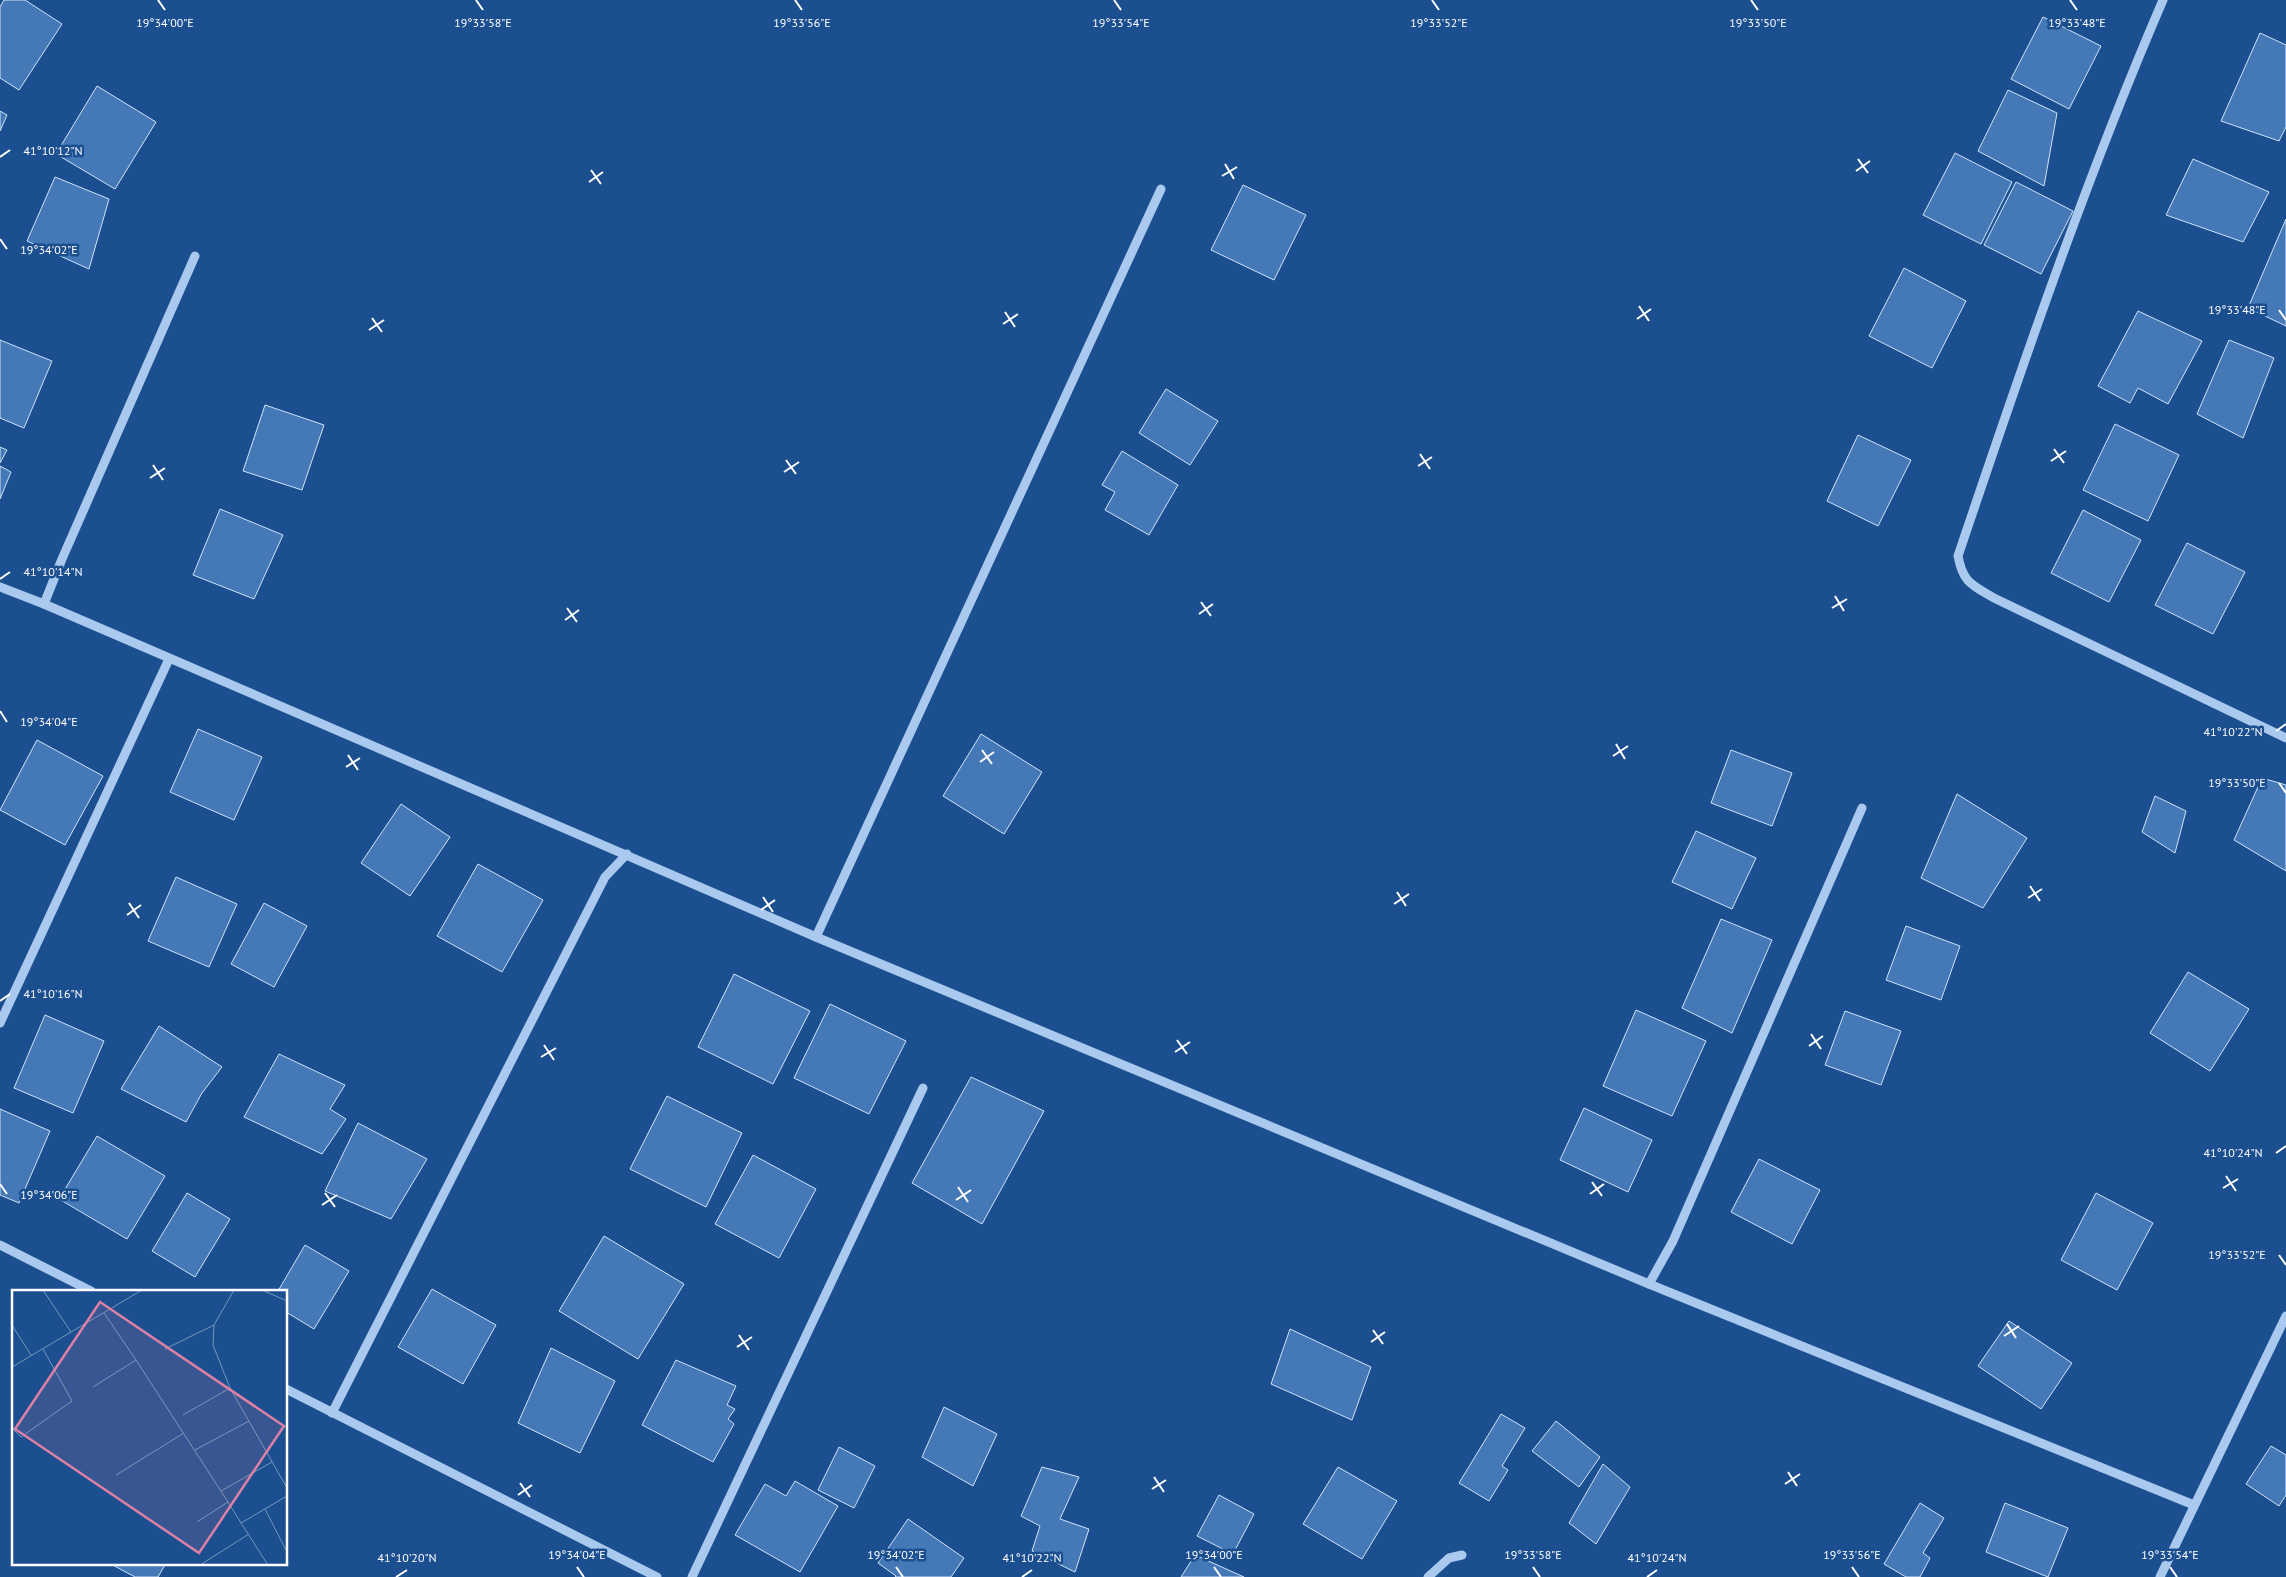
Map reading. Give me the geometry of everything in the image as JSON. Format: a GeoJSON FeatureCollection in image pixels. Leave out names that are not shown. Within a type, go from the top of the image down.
{"type":"FeatureCollection","features":[{"type":"Feature","properties":{"kind":"street"},"geometry":{"type":"LineString","coordinates":[[2163,0],[2115,113],[2034,336],[1958,556],[1961,572],[1970,584],[1994,598],[2286,738]]}},
{"type":"Feature","properties":{"kind":"street"},"geometry":{"type":"LineString","coordinates":[[816,937],[1161,189]]}},
{"type":"Feature","properties":{"kind":"street"},"geometry":{"type":"LineString","coordinates":[[44,604],[195,256]]}},
{"type":"Feature","properties":{"kind":"street"},"geometry":{"type":"LineString","coordinates":[[0,587],[44,604],[627,854],[816,937],[1649,1284],[2194,1505]]}},
{"type":"Feature","properties":{"kind":"street"},"geometry":{"type":"LineString","coordinates":[[0,1023],[169,659]]}},
{"type":"Feature","properties":{"kind":"street"},"geometry":{"type":"LineString","coordinates":[[1649,1284],[1673,1240],[1862,808]]}},
{"type":"Feature","properties":{"kind":"street"},"geometry":{"type":"LineString","coordinates":[[332,1413],[606,877],[627,854]]}},
{"type":"Feature","properties":{"kind":"street"},"geometry":{"type":"LineString","coordinates":[[692,1577],[923,1088]]}},
{"type":"Feature","properties":{"kind":"street"},"geometry":{"type":"LineString","coordinates":[[0,1245],[89,1290]]}},
{"type":"Feature","properties":{"kind":"street"},"geometry":{"type":"LineString","coordinates":[[2160,1577],[2286,1316]]}},
{"type":"Feature","properties":{"kind":"street"},"geometry":{"type":"LineString","coordinates":[[288,1391],[657,1577]]}},
{"type":"Feature","properties":{"kind":"street"},"geometry":{"type":"LineString","coordinates":[[1428,1577],[1449,1558],[1462,1555]]}},
{"type":"Feature","properties":{"kind":"building"},"geometry":{"type":"Polygon","coordinates":[[[4,0],[25,0],[62,24],[19,90],[0,78],[0,7],[4,0]]]}},
{"type":"Feature","properties":{"kind":"building"},"geometry":{"type":"Polygon","coordinates":[[[2043,17],[2101,46],[2069,109],[2011,79],[2043,17]]]}},
{"type":"Feature","properties":{"kind":"building"},"geometry":{"type":"Polygon","coordinates":[[[2260,33],[2286,45],[2286,127],[2279,141],[2221,121],[2260,33]]]}},
{"type":"Feature","properties":{"kind":"building"},"geometry":{"type":"Polygon","coordinates":[[[97,86],[156,122],[115,189],[56,154],[97,86]]]}},
{"type":"Feature","properties":{"kind":"building"},"geometry":{"type":"Polygon","coordinates":[[[2008,90],[2057,113],[2044,186],[1978,151],[2008,90]]]}},
{"type":"Feature","properties":{"kind":"building"},"geometry":{"type":"Polygon","coordinates":[[[0,111],[7,115],[0,131],[0,111]]]}},
{"type":"Feature","properties":{"kind":"building"},"geometry":{"type":"Polygon","coordinates":[[[1955,153],[2012,182],[1981,244],[1923,215],[1955,153]]]}},
{"type":"Feature","properties":{"kind":"building"},"geometry":{"type":"Polygon","coordinates":[[[2193,159],[2269,192],[2243,242],[2166,215],[2193,159]]]}},
{"type":"Feature","properties":{"kind":"building"},"geometry":{"type":"Polygon","coordinates":[[[55,177],[109,199],[89,269],[27,241],[55,177]]]}},
{"type":"Feature","properties":{"kind":"building"},"geometry":{"type":"Polygon","coordinates":[[[2016,182],[2073,211],[2041,274],[1984,245],[2016,182]]]}},
{"type":"Feature","properties":{"kind":"building"},"geometry":{"type":"Polygon","coordinates":[[[1243,185],[1306,215],[1274,280],[1211,250],[1243,185]]]}},
{"type":"Feature","properties":{"kind":"building"},"geometry":{"type":"Polygon","coordinates":[[[2286,219],[2286,326],[2248,308],[2286,219]]]}},
{"type":"Feature","properties":{"kind":"building"},"geometry":{"type":"Polygon","coordinates":[[[1904,268],[1966,301],[1932,368],[1869,336],[1904,268]]]}},
{"type":"Feature","properties":{"kind":"building"},"geometry":{"type":"Polygon","coordinates":[[[2138,311],[2202,341],[2168,404],[2138,388],[2130,403],[2098,386],[2138,311]]]}},
{"type":"Feature","properties":{"kind":"building"},"geometry":{"type":"Polygon","coordinates":[[[0,340],[52,361],[24,428],[0,418],[0,340]]]}},
{"type":"Feature","properties":{"kind":"building"},"geometry":{"type":"Polygon","coordinates":[[[2229,340],[2274,358],[2243,438],[2197,414],[2229,340]]]}},
{"type":"Feature","properties":{"kind":"building"},"geometry":{"type":"Polygon","coordinates":[[[1166,389],[1218,421],[1190,465],[1139,433],[1166,389]]]}},
{"type":"Feature","properties":{"kind":"building"},"geometry":{"type":"Polygon","coordinates":[[[265,405],[324,425],[302,490],[243,471],[265,405]]]}},
{"type":"Feature","properties":{"kind":"building"},"geometry":{"type":"Polygon","coordinates":[[[2115,424],[2179,455],[2148,521],[2083,490],[2115,424]]]}},
{"type":"Feature","properties":{"kind":"building"},"geometry":{"type":"Polygon","coordinates":[[[1858,435],[1911,460],[1878,526],[1827,501],[1858,435]]]}},
{"type":"Feature","properties":{"kind":"building"},"geometry":{"type":"Polygon","coordinates":[[[0,447],[7,450],[0,463],[0,447]]]}},
{"type":"Feature","properties":{"kind":"building"},"geometry":{"type":"Polygon","coordinates":[[[1122,451],[1178,485],[1149,535],[1105,510],[1115,492],[1102,485],[1122,451]]]}},
{"type":"Feature","properties":{"kind":"building"},"geometry":{"type":"Polygon","coordinates":[[[0,466],[11,472],[0,499],[0,466]]]}},
{"type":"Feature","properties":{"kind":"building"},"geometry":{"type":"Polygon","coordinates":[[[220,509],[283,535],[254,599],[193,575],[220,509]]]}},
{"type":"Feature","properties":{"kind":"building"},"geometry":{"type":"Polygon","coordinates":[[[2083,510],[2141,540],[2109,602],[2051,573],[2083,510]]]}},
{"type":"Feature","properties":{"kind":"building"},"geometry":{"type":"Polygon","coordinates":[[[2187,543],[2245,572],[2213,634],[2155,605],[2187,543]]]}},
{"type":"Feature","properties":{"kind":"building"},"geometry":{"type":"Polygon","coordinates":[[[198,729],[262,757],[234,820],[170,792],[198,729]]]}},
{"type":"Feature","properties":{"kind":"building"},"geometry":{"type":"Polygon","coordinates":[[[981,734],[1042,772],[1004,834],[943,796],[981,734]]]}},
{"type":"Feature","properties":{"kind":"building"},"geometry":{"type":"Polygon","coordinates":[[[37,740],[103,776],[65,845],[0,810],[37,740]]]}},
{"type":"Feature","properties":{"kind":"building"},"geometry":{"type":"Polygon","coordinates":[[[1731,750],[1792,773],[1772,826],[1711,803],[1731,750]]]}},
{"type":"Feature","properties":{"kind":"building"},"geometry":{"type":"Polygon","coordinates":[[[2262,778],[2286,785],[2286,871],[2234,840],[2262,778]]]}},
{"type":"Feature","properties":{"kind":"building"},"geometry":{"type":"Polygon","coordinates":[[[1957,794],[2027,838],[1983,908],[1921,878],[1957,794]]]}},
{"type":"Feature","properties":{"kind":"building"},"geometry":{"type":"Polygon","coordinates":[[[2155,796],[2186,811],[2175,853],[2142,832],[2155,796]]]}},
{"type":"Feature","properties":{"kind":"building"},"geometry":{"type":"Polygon","coordinates":[[[401,804],[450,837],[410,896],[361,863],[401,804]]]}},
{"type":"Feature","properties":{"kind":"building"},"geometry":{"type":"Polygon","coordinates":[[[1696,831],[1756,858],[1732,909],[1672,882],[1696,831]]]}},
{"type":"Feature","properties":{"kind":"building"},"geometry":{"type":"Polygon","coordinates":[[[478,864],[543,900],[502,972],[437,936],[478,864]]]}},
{"type":"Feature","properties":{"kind":"building"},"geometry":{"type":"Polygon","coordinates":[[[176,877],[237,904],[209,967],[148,941],[176,877]]]}},
{"type":"Feature","properties":{"kind":"building"},"geometry":{"type":"Polygon","coordinates":[[[264,903],[307,926],[274,987],[231,964],[264,903]]]}},
{"type":"Feature","properties":{"kind":"building"},"geometry":{"type":"Polygon","coordinates":[[[1721,919],[1772,940],[1732,1033],[1682,1008],[1721,919]]]}},
{"type":"Feature","properties":{"kind":"building"},"geometry":{"type":"Polygon","coordinates":[[[1906,926],[1960,946],[1941,1000],[1886,980],[1906,926]]]}},
{"type":"Feature","properties":{"kind":"building"},"geometry":{"type":"Polygon","coordinates":[[[2188,972],[2249,1009],[2210,1071],[2150,1033],[2188,972]]]}},
{"type":"Feature","properties":{"kind":"building"},"geometry":{"type":"Polygon","coordinates":[[[734,974],[810,1011],[773,1084],[698,1047],[734,974]]]}},
{"type":"Feature","properties":{"kind":"building"},"geometry":{"type":"Polygon","coordinates":[[[830,1004],[906,1041],[869,1114],[794,1078],[830,1004]]]}},
{"type":"Feature","properties":{"kind":"building"},"geometry":{"type":"Polygon","coordinates":[[[1636,1010],[1706,1041],[1672,1116],[1603,1086],[1636,1010]]]}},
{"type":"Feature","properties":{"kind":"building"},"geometry":{"type":"Polygon","coordinates":[[[1845,1011],[1901,1031],[1881,1085],[1825,1065],[1845,1011]]]}},
{"type":"Feature","properties":{"kind":"building"},"geometry":{"type":"Polygon","coordinates":[[[45,1015],[104,1041],[73,1113],[14,1088],[45,1015]]]}},
{"type":"Feature","properties":{"kind":"building"},"geometry":{"type":"Polygon","coordinates":[[[159,1026],[222,1067],[202,1093],[186,1122],[121,1089],[159,1026]]]}},
{"type":"Feature","properties":{"kind":"building"},"geometry":{"type":"Polygon","coordinates":[[[279,1054],[345,1085],[330,1109],[346,1119],[322,1154],[244,1117],[279,1054]]]}},
{"type":"Feature","properties":{"kind":"building"},"geometry":{"type":"Polygon","coordinates":[[[971,1077],[1044,1111],[982,1224],[912,1183],[971,1077]]]}},
{"type":"Feature","properties":{"kind":"building"},"geometry":{"type":"Polygon","coordinates":[[[667,1096],[742,1133],[706,1207],[630,1169],[667,1096]]]}},
{"type":"Feature","properties":{"kind":"building"},"geometry":{"type":"Polygon","coordinates":[[[1584,1108],[1652,1140],[1628,1192],[1560,1160],[1584,1108]]]}},
{"type":"Feature","properties":{"kind":"building"},"geometry":{"type":"Polygon","coordinates":[[[0,1109],[50,1131],[19,1203],[0,1195],[0,1109]]]}},
{"type":"Feature","properties":{"kind":"building"},"geometry":{"type":"Polygon","coordinates":[[[358,1123],[427,1159],[391,1219],[325,1191],[358,1123]]]}},
{"type":"Feature","properties":{"kind":"building"},"geometry":{"type":"Polygon","coordinates":[[[97,1136],[165,1176],[127,1239],[59,1199],[97,1136]]]}},
{"type":"Feature","properties":{"kind":"building"},"geometry":{"type":"Polygon","coordinates":[[[753,1155],[816,1189],[779,1258],[715,1224],[753,1155]]]}},
{"type":"Feature","properties":{"kind":"building"},"geometry":{"type":"Polygon","coordinates":[[[1759,1159],[1820,1190],[1792,1244],[1731,1212],[1759,1159]]]}},
{"type":"Feature","properties":{"kind":"building"},"geometry":{"type":"Polygon","coordinates":[[[187,1193],[230,1219],[195,1277],[152,1251],[187,1193]]]}},
{"type":"Feature","properties":{"kind":"building"},"geometry":{"type":"Polygon","coordinates":[[[2096,1193],[2153,1223],[2117,1290],[2061,1260],[2096,1193]]]}},
{"type":"Feature","properties":{"kind":"building"},"geometry":{"type":"Polygon","coordinates":[[[604,1236],[684,1284],[638,1359],[559,1311],[604,1236]]]}},
{"type":"Feature","properties":{"kind":"building"},"geometry":{"type":"Polygon","coordinates":[[[305,1245],[349,1271],[314,1329],[288,1313],[288,1290],[279,1290],[305,1245]]]}},
{"type":"Feature","properties":{"kind":"building"},"geometry":{"type":"Polygon","coordinates":[[[432,1289],[496,1325],[463,1384],[398,1347],[432,1289]]]}},
{"type":"Feature","properties":{"kind":"building"},"geometry":{"type":"Polygon","coordinates":[[[2009,1321],[2072,1363],[2041,1409],[1978,1366],[2009,1321]]]}},
{"type":"Feature","properties":{"kind":"building"},"geometry":{"type":"Polygon","coordinates":[[[1290,1329],[1371,1367],[1352,1420],[1271,1384],[1290,1329]]]}},
{"type":"Feature","properties":{"kind":"building"},"geometry":{"type":"Polygon","coordinates":[[[551,1348],[615,1381],[580,1453],[518,1423],[551,1348]]]}},
{"type":"Feature","properties":{"kind":"building"},"geometry":{"type":"Polygon","coordinates":[[[676,1360],[736,1386],[727,1405],[735,1409],[728,1419],[734,1424],[713,1462],[642,1425],[676,1360]]]}},
{"type":"Feature","properties":{"kind":"building"},"geometry":{"type":"Polygon","coordinates":[[[944,1407],[997,1434],[973,1486],[922,1457],[944,1407]]]}},
{"type":"Feature","properties":{"kind":"building"},"geometry":{"type":"Polygon","coordinates":[[[1501,1414],[1525,1428],[1502,1466],[1508,1470],[1489,1501],[1459,1483],[1501,1414]]]}},
{"type":"Feature","properties":{"kind":"building"},"geometry":{"type":"Polygon","coordinates":[[[1556,1421],[1600,1457],[1579,1487],[1532,1451],[1556,1421]]]}},
{"type":"Feature","properties":{"kind":"building"},"geometry":{"type":"Polygon","coordinates":[[[2271,1446],[2286,1455],[2286,1495],[2279,1506],[2246,1484],[2271,1446]]]}},
{"type":"Feature","properties":{"kind":"building"},"geometry":{"type":"Polygon","coordinates":[[[839,1447],[875,1466],[854,1508],[818,1490],[839,1447]]]}},
{"type":"Feature","properties":{"kind":"building"},"geometry":{"type":"Polygon","coordinates":[[[1603,1464],[1630,1487],[1596,1544],[1569,1523],[1603,1464]]]}},
{"type":"Feature","properties":{"kind":"building"},"geometry":{"type":"Polygon","coordinates":[[[1042,1467],[1079,1477],[1060,1519],[1089,1529],[1075,1572],[1032,1551],[1040,1526],[1021,1516],[1042,1467]]]}},
{"type":"Feature","properties":{"kind":"building"},"geometry":{"type":"Polygon","coordinates":[[[1338,1467],[1397,1501],[1362,1559],[1303,1524],[1338,1467]]]}},
{"type":"Feature","properties":{"kind":"building"},"geometry":{"type":"Polygon","coordinates":[[[795,1481],[838,1506],[800,1572],[735,1535],[765,1484],[786,1496],[795,1481]]]}},
{"type":"Feature","properties":{"kind":"building"},"geometry":{"type":"Polygon","coordinates":[[[1219,1495],[1254,1514],[1233,1554],[1197,1536],[1219,1495]]]}},
{"type":"Feature","properties":{"kind":"building"},"geometry":{"type":"Polygon","coordinates":[[[1920,1503],[1944,1518],[1923,1553],[1930,1558],[1920,1577],[1906,1577],[1884,1564],[1920,1503]]]}},
{"type":"Feature","properties":{"kind":"building"},"geometry":{"type":"Polygon","coordinates":[[[2005,1503],[2068,1528],[2048,1577],[1986,1552],[2005,1503]]]}},
{"type":"Feature","properties":{"kind":"building"},"geometry":{"type":"Polygon","coordinates":[[[908,1519],[964,1558],[951,1577],[895,1577],[878,1563],[908,1519]]]}},
{"type":"Feature","properties":{"kind":"building"},"geometry":{"type":"Polygon","coordinates":[[[1195,1555],[1244,1577],[1181,1577],[1195,1555]]]}},
{"type":"Feature","properties":{"kind":"building"},"geometry":{"type":"Polygon","coordinates":[[[111,1564],[165,1564],[158,1577],[135,1577],[111,1564]]]}}]}
